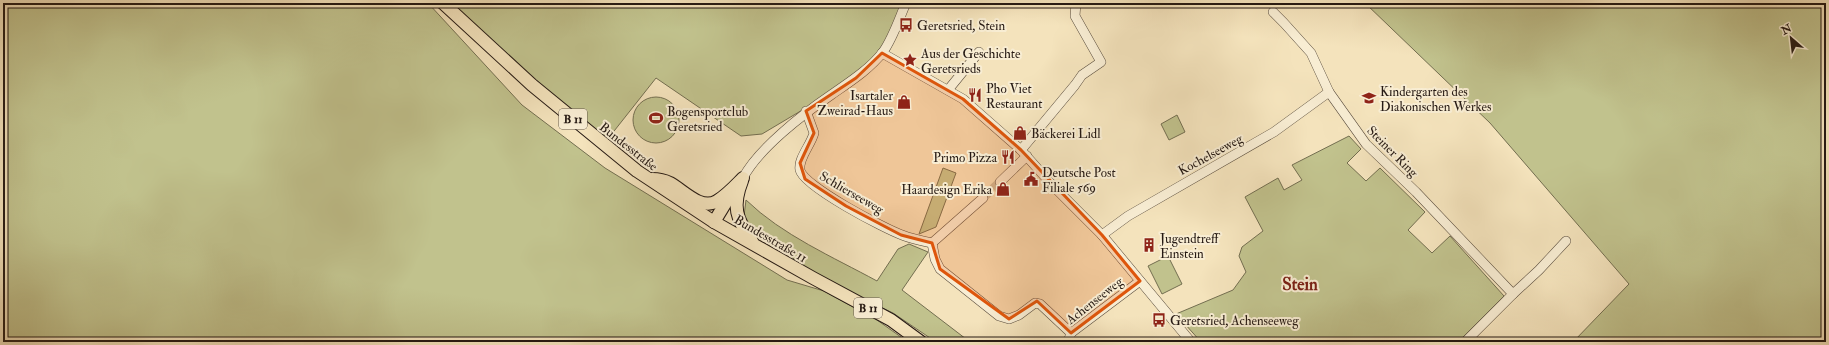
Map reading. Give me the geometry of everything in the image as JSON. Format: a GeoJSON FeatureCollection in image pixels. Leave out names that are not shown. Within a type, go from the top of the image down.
{"type":"FeatureCollection","features":[{"type":"Feature","properties":{"kind":"main road","name":"Bundesstraße"},"geometry":{"type":"LineString","coordinates":[[443,3],[532,86],[648,179],[714,222]]}},
{"type":"Feature","properties":{"kind":"main road"},"geometry":{"type":"LineString","coordinates":[[648,179],[662,180],[670,183],[694,199],[706,204],[717,201],[743,178]]}},
{"type":"Feature","properties":{"kind":"main road"},"geometry":{"type":"LineString","coordinates":[[714,222],[725,203],[743,178]]}},
{"type":"Feature","properties":{"kind":"main road"},"geometry":{"type":"LineString","coordinates":[[743,178],[738,191],[736,209],[742,227],[755,245]]}},
{"type":"Feature","properties":{"kind":"main road","name":"Bundesstraße 11"},"geometry":{"type":"LineString","coordinates":[[714,222],[891,320],[921,342]]}},
{"type":"Feature","properties":{"kind":"street"},"geometry":{"type":"LineString","coordinates":[[743,178],[757,158],[806,112],[856,78],[882,53],[893,35],[906,3]]}},
{"type":"Feature","properties":{"kind":"street"},"geometry":{"type":"LineString","coordinates":[[1000,182],[1024,153],[1082,75],[1102,62],[1075,16],[1076,3]]}},
{"type":"Feature","properties":{"kind":"street","name":"Steiner Ring"},"geometry":{"type":"LineString","coordinates":[[1273,12],[1311,53],[1329,92],[1366,144],[1420,196],[1514,294]]}},
{"type":"Feature","properties":{"kind":"street"},"geometry":{"type":"LineString","coordinates":[[948,90],[979,52]]}},
{"type":"Feature","properties":{"kind":"street"},"geometry":{"type":"LineString","coordinates":[[882,53],[948,90],[974,108],[1024,153],[1054,187],[1102,236],[1191,342]]}},
{"type":"Feature","properties":{"kind":"street","name":"Kochelseeweg"},"geometry":{"type":"LineString","coordinates":[[1102,236],[1128,216],[1274,132],[1329,92]]}},
{"type":"Feature","properties":{"kind":"street","name":"Schlierseeweg"},"geometry":{"type":"LineString","coordinates":[[806,112],[814,133],[800,163],[800,171],[805,179],[813,186],[846,206],[901,235],[915,240],[932,243]]}},
{"type":"Feature","properties":{"kind":"street"},"geometry":{"type":"LineString","coordinates":[[983,198],[932,243],[935,259],[940,269],[999,316],[1009,319],[1019,315],[1035,303],[1040,304],[1069,338]]}},
{"type":"Feature","properties":{"kind":"street"},"geometry":{"type":"LineString","coordinates":[[1465,342],[1539,270],[1566,241]]}},
{"type":"Feature","properties":{"kind":"street","name":"Achenseeweg"},"geometry":{"type":"LineString","coordinates":[[1069,338],[1140,281]]}},
{"type":"Feature","properties":{"kind":"highlighted area"},"geometry":{"type":"Polygon","coordinates":[[[882,53],[963,99],[1021,150],[1102,235],[1140,281],[1071,333],[1037,301],[1009,319],[940,269],[932,243],[901,235],[846,206],[805,179],[800,163],[814,133],[806,111],[856,78],[882,53]]]}},
{"type":"Feature","properties":{"kind":"green space"},"geometry":{"type":"Polygon","coordinates":[[[3,3],[428,3],[522,105],[605,168],[787,280],[824,291],[877,320],[908,342],[3,342],[3,3]]]}},
{"type":"Feature","properties":{"kind":"green space"},"geometry":{"type":"Polygon","coordinates":[[[448,3],[902,3],[890,33],[880,51],[853,76],[804,109],[762,134],[741,136],[656,78],[607,140],[534,82],[448,3]]]}},
{"type":"Feature","properties":{"kind":"green space"},"geometry":{"type":"Polygon","coordinates":[[[1365,3],[1826,3],[1826,342],[1573,342],[1629,284],[1490,123],[1365,3]]]}},
{"type":"Feature","properties":{"kind":"green space","name":"Bogensportclub Geretsried"},"geometry":{"type":"Polygon","coordinates":[[[661,97],[665,98],[675,107],[678,111],[678,129],[669,139],[661,143],[651,143],[643,139],[634,129],[633,115],[637,107],[647,98],[661,97]]]}},
{"type":"Feature","properties":{"kind":"green space"},"geometry":{"type":"Polygon","coordinates":[[[1177,115],[1185,132],[1169,140],[1161,124],[1177,115]]]}},
{"type":"Feature","properties":{"kind":"green space"},"geometry":{"type":"Polygon","coordinates":[[[1349,136],[1361,149],[1347,163],[1366,181],[1380,168],[1425,212],[1408,230],[1432,253],[1450,236],[1504,296],[1458,342],[1201,342],[1176,314],[1233,290],[1246,272],[1239,256],[1242,247],[1263,231],[1245,197],[1278,178],[1284,190],[1302,180],[1292,165],[1349,136]]]}},
{"type":"Feature","properties":{"kind":"green space"},"geometry":{"type":"Polygon","coordinates":[[[943,168],[956,173],[936,227],[919,234],[943,168]]]}},
{"type":"Feature","properties":{"kind":"green space"},"geometry":{"type":"Polygon","coordinates":[[[746,200],[775,224],[808,245],[877,281],[898,249],[909,244],[928,252],[902,290],[970,342],[936,342],[893,313],[815,276],[778,246],[752,231],[744,216],[746,200]]]}},
{"type":"Feature","properties":{"kind":"green space"},"geometry":{"type":"Polygon","coordinates":[[[1168,256],[1182,284],[1162,294],[1148,266],[1168,256]]]}},
{"type":"Feature","properties":{"kind":"tunnel"},"geometry":{"type":"LineString","coordinates":[[983,198],[1000,182]]}},
{"type":"Feature","properties":{"kind":"place","name":"Geretsried, Stein"},"geometry":{"type":"Point","coordinates":[906,25]}},
{"type":"Feature","properties":{"kind":"place","name":"Aus der Geschichte Geretsrieds"},"geometry":{"type":"Point","coordinates":[910,60]}},
{"type":"Feature","properties":{"kind":"place","name":"Pho Viet Restaurant"},"geometry":{"type":"Point","coordinates":[975,95]}},
{"type":"Feature","properties":{"kind":"place","name":"Kindergarten des Diakonischen Werkes"},"geometry":{"type":"Point","coordinates":[1369,98]}},
{"type":"Feature","properties":{"kind":"place","name":"Isartaler Zweirad-Haus"},"geometry":{"type":"Point","coordinates":[904,102]}},
{"type":"Feature","properties":{"kind":"place","name":"Bogensportclub Geretsried"},"geometry":{"type":"Point","coordinates":[656,118]}},
{"type":"Feature","properties":{"kind":"place","name":"Bäckerei Lidl"},"geometry":{"type":"Point","coordinates":[1020,133]}},
{"type":"Feature","properties":{"kind":"place","name":"Primo Pizza"},"geometry":{"type":"Point","coordinates":[1008,157]}},
{"type":"Feature","properties":{"kind":"place","name":"Deutsche Post Filiale 569"},"geometry":{"type":"Point","coordinates":[1031,179]}},
{"type":"Feature","properties":{"kind":"place","name":"Haardesign Erika"},"geometry":{"type":"Point","coordinates":[1003,189]}},
{"type":"Feature","properties":{"kind":"place","name":"Jugendtreff Einstein"},"geometry":{"type":"Point","coordinates":[1149,245]}},
{"type":"Feature","properties":{"kind":"place","name":"Geretsried, Achenseeweg"},"geometry":{"type":"Point","coordinates":[1159,320]}},
{"type":"Feature","properties":{"kind":"district","name":"Stein"},"geometry":{"type":"Point","coordinates":[1300,284]}}]}
